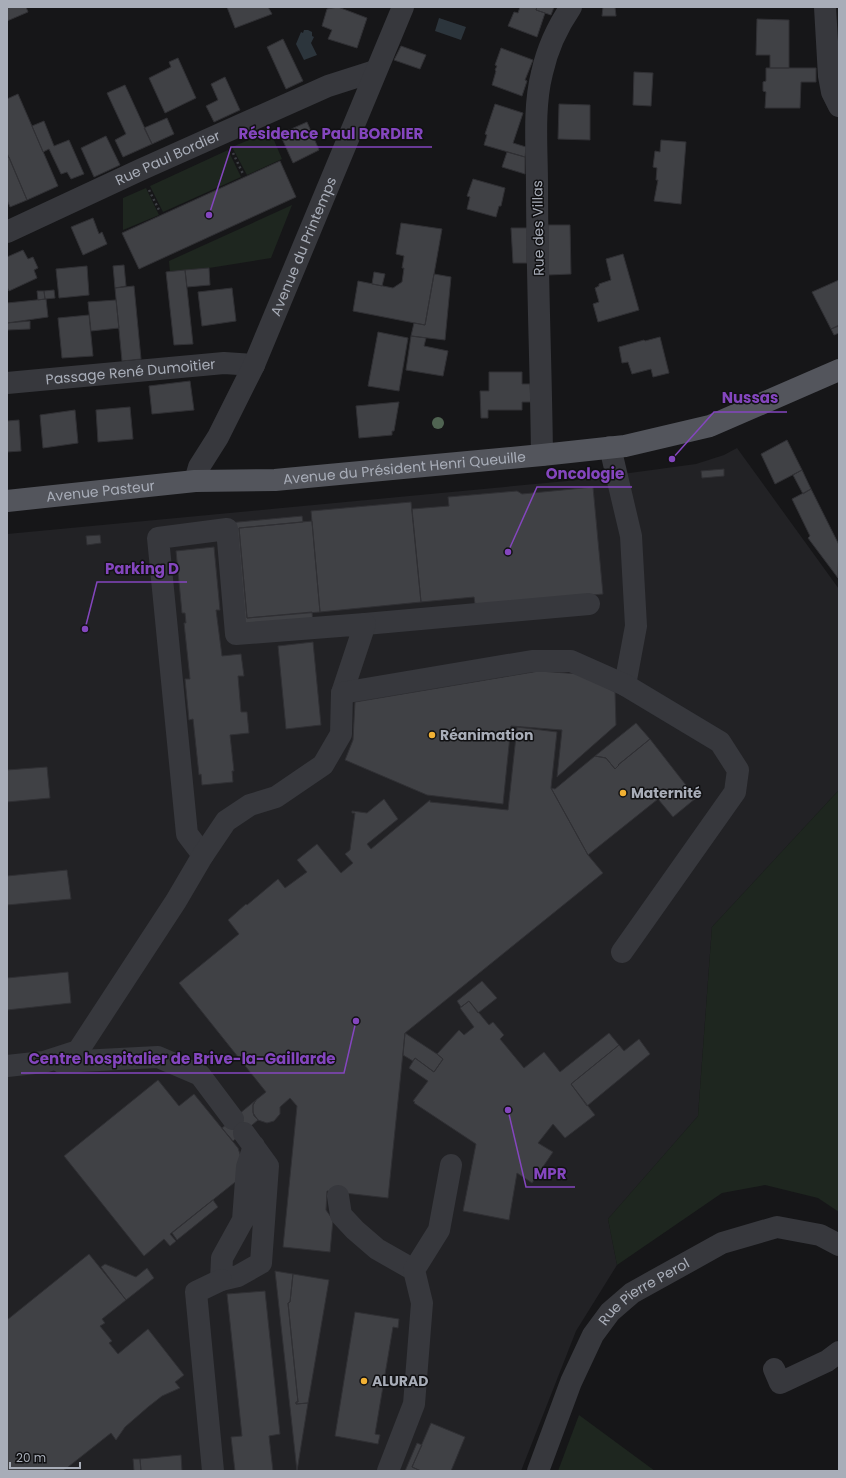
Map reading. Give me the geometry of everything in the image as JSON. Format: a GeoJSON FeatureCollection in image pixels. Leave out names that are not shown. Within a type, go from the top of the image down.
{"type":"FeatureCollection","features":[{"type":"Feature","properties":{"kind":"main road","name":"Avenue du Président Henri Queuille"},"geometry":{"type":"LineString","coordinates":[[194,481],[275,480],[625,446],[710,426],[839,370]]}},
{"type":"Feature","properties":{"kind":"main road","name":"Avenue Pasteur"},"geometry":{"type":"LineString","coordinates":[[7,501],[194,481]]}},
{"type":"Feature","properties":{"kind":"street","name":"Avenue du Printemps"},"geometry":{"type":"LineString","coordinates":[[194,481],[199,467],[218,437],[254,365],[375,71],[403,7]]}},
{"type":"Feature","properties":{"kind":"street","name":"Rue des Villas"},"geometry":{"type":"LineString","coordinates":[[542,455],[537,230],[538,98],[542,73],[552,44],[563,19],[571,7]]}},
{"type":"Feature","properties":{"kind":"street"},"geometry":{"type":"LineString","coordinates":[[824,7],[829,76],[832,92],[839,106]]}},
{"type":"Feature","properties":{"kind":"street","name":"Rue Paul Bordier"},"geometry":{"type":"LineString","coordinates":[[7,232],[140,170],[328,86],[375,71]]}},
{"type":"Feature","properties":{"kind":"street","name":"Passage René Dumoitier"},"geometry":{"type":"LineString","coordinates":[[7,383],[224,363],[254,365]]}},
{"type":"Feature","properties":{"kind":"street"},"geometry":{"type":"LineString","coordinates":[[610,447],[632,544],[636,626],[625,685]]}},
{"type":"Feature","properties":{"kind":"street"},"geometry":{"type":"LineString","coordinates":[[203,856],[187,834],[158,538],[227,529],[236,634],[589,604]]}},
{"type":"Feature","properties":{"kind":"street"},"geometry":{"type":"LineString","coordinates":[[44,1062],[78,1051],[176,901],[226,821],[250,805],[276,797],[323,765],[341,734],[342,693],[365,624]]}},
{"type":"Feature","properties":{"kind":"street"},"geometry":{"type":"LineString","coordinates":[[342,693],[532,661],[571,661],[625,685],[720,742],[738,770],[735,792],[622,952]]}},
{"type":"Feature","properties":{"kind":"street"},"geometry":{"type":"LineString","coordinates":[[7,1066],[44,1062],[158,1058],[200,1075],[268,1166],[261,1263],[238,1276],[221,1280],[196,1292],[213,1471]]}},
{"type":"Feature","properties":{"kind":"street"},"geometry":{"type":"LineString","coordinates":[[221,1280],[222,1258],[243,1220],[247,1167],[243,1132]]}},
{"type":"Feature","properties":{"kind":"street"},"geometry":{"type":"LineString","coordinates":[[388,1471],[414,1404],[422,1303],[414,1270],[439,1230],[451,1165]]}},
{"type":"Feature","properties":{"kind":"street"},"geometry":{"type":"LineString","coordinates":[[338,1196],[341,1215],[355,1230],[377,1249],[414,1270]]}},
{"type":"Feature","properties":{"kind":"street","name":"Rue Pierre Perol"},"geometry":{"type":"LineString","coordinates":[[538,1471],[571,1382],[593,1335],[610,1312],[632,1293],[722,1243],[777,1227],[820,1235],[839,1245]]}},
{"type":"Feature","properties":{"kind":"street"},"geometry":{"type":"LineString","coordinates":[[774,1369],[780,1383],[827,1361],[839,1352]]}},
{"type":"Feature","properties":{"kind":"shaded area"},"geometry":{"type":"Polygon","coordinates":[[[439,18],[466,27],[461,40],[435,31],[439,18]]]}},
{"type":"Feature","properties":{"kind":"shaded area"},"geometry":{"type":"Polygon","coordinates":[[[304,30],[312,32],[312,36],[314,37],[311,43],[317,55],[304,60],[296,44],[301,32],[303,33],[304,30]]]}},
{"type":"Feature","properties":{"kind":"shaded area"},"geometry":{"type":"Polygon","coordinates":[[[270,131],[282,159],[247,175],[232,147],[270,131]]]}},
{"type":"Feature","properties":{"kind":"shaded area"},"geometry":{"type":"Polygon","coordinates":[[[228,150],[241,177],[163,212],[150,186],[228,150]]]}},
{"type":"Feature","properties":{"kind":"shaded area"},"geometry":{"type":"Polygon","coordinates":[[[146,188],[159,215],[123,230],[123,198],[146,188]]]}},
{"type":"Feature","properties":{"kind":"shaded area"},"geometry":{"type":"Polygon","coordinates":[[[292,205],[271,258],[209,268],[170,272],[169,261],[292,205]]]}},
{"type":"Feature","properties":{"kind":"shaded area"},"geometry":{"type":"Polygon","coordinates":[[[737,448],[839,589],[839,790],[712,927],[698,1116],[608,1219],[617,1265],[576,1331],[521,1471],[7,1471],[7,534],[578,480],[696,464],[724,455],[737,448]]]}},
{"type":"Feature","properties":{"kind":"shaded area"},"geometry":{"type":"Polygon","coordinates":[[[839,790],[839,1212],[818,1198],[765,1185],[722,1193],[617,1265],[608,1219],[698,1116],[712,927],[839,790]]]}},
{"type":"Feature","properties":{"kind":"shaded area"},"geometry":{"type":"Polygon","coordinates":[[[579,1415],[655,1471],[558,1471],[579,1415]]]}},
{"type":"Feature","properties":{"kind":"building"},"geometry":{"type":"Polygon","coordinates":[[[7,7],[26,7],[28,12],[7,21],[7,7]]]}},
{"type":"Feature","properties":{"kind":"building"},"geometry":{"type":"Polygon","coordinates":[[[227,7],[268,7],[272,14],[235,28],[227,7]]]}},
{"type":"Feature","properties":{"kind":"building"},"geometry":{"type":"Polygon","coordinates":[[[338,7],[367,18],[357,48],[328,39],[332,30],[322,26],[327,9],[338,7]]]}},
{"type":"Feature","properties":{"kind":"building"},"geometry":{"type":"Polygon","coordinates":[[[520,7],[537,7],[536,10],[545,13],[537,37],[508,26],[514,12],[518,13],[520,7]]]}},
{"type":"Feature","properties":{"kind":"building"},"geometry":{"type":"Polygon","coordinates":[[[537,7],[554,7],[551,15],[536,10],[537,7]]]}},
{"type":"Feature","properties":{"kind":"building"},"geometry":{"type":"Polygon","coordinates":[[[603,7],[615,7],[616,16],[602,16],[603,7]]]}},
{"type":"Feature","properties":{"kind":"building"},"geometry":{"type":"Polygon","coordinates":[[[757,19],[789,20],[789,68],[770,68],[770,55],[756,55],[757,19]]]}},
{"type":"Feature","properties":{"kind":"building"},"geometry":{"type":"Polygon","coordinates":[[[283,39],[303,81],[286,89],[267,47],[283,39]]]}},
{"type":"Feature","properties":{"kind":"building"},"geometry":{"type":"Polygon","coordinates":[[[401,46],[426,55],[420,69],[394,60],[401,46]]]}},
{"type":"Feature","properties":{"kind":"building"},"geometry":{"type":"Polygon","coordinates":[[[501,48],[533,60],[525,80],[527,81],[522,96],[492,85],[497,66],[495,65],[501,48]]]}},
{"type":"Feature","properties":{"kind":"building"},"geometry":{"type":"Polygon","coordinates":[[[178,58],[196,98],[165,113],[149,78],[171,67],[169,62],[178,58]]]}},
{"type":"Feature","properties":{"kind":"building"},"geometry":{"type":"Polygon","coordinates":[[[766,68],[816,68],[816,82],[801,82],[800,108],[765,108],[766,92],[763,91],[763,82],[766,81],[766,68]]]}},
{"type":"Feature","properties":{"kind":"building"},"geometry":{"type":"Polygon","coordinates":[[[634,72],[653,73],[651,106],[633,105],[634,72]]]}},
{"type":"Feature","properties":{"kind":"building"},"geometry":{"type":"Polygon","coordinates":[[[225,77],[240,110],[214,122],[206,106],[218,100],[211,84],[225,77]]]}},
{"type":"Feature","properties":{"kind":"building"},"geometry":{"type":"Polygon","coordinates":[[[125,85],[152,144],[123,157],[115,140],[126,134],[107,93],[125,85]]]}},
{"type":"Feature","properties":{"kind":"building"},"geometry":{"type":"Polygon","coordinates":[[[18,94],[58,186],[27,200],[7,153],[7,99],[18,94]]]}},
{"type":"Feature","properties":{"kind":"building"},"geometry":{"type":"Polygon","coordinates":[[[495,104],[523,113],[513,143],[526,147],[525,157],[484,145],[487,135],[485,134],[495,104]]]}},
{"type":"Feature","properties":{"kind":"building"},"geometry":{"type":"Polygon","coordinates":[[[559,104],[590,105],[590,140],[558,139],[559,104]]]}},
{"type":"Feature","properties":{"kind":"building"},"geometry":{"type":"Polygon","coordinates":[[[167,118],[174,134],[152,144],[144,128],[167,118]]]}},
{"type":"Feature","properties":{"kind":"building"},"geometry":{"type":"Polygon","coordinates":[[[44,121],[54,146],[69,140],[84,174],[71,179],[67,172],[61,174],[49,149],[43,152],[32,126],[44,121]]]}},
{"type":"Feature","properties":{"kind":"building"},"geometry":{"type":"Polygon","coordinates":[[[307,122],[319,150],[293,163],[280,134],[307,122]]]}},
{"type":"Feature","properties":{"kind":"building"},"geometry":{"type":"Polygon","coordinates":[[[106,136],[120,165],[94,177],[81,148],[106,136]]]}},
{"type":"Feature","properties":{"kind":"building"},"geometry":{"type":"Polygon","coordinates":[[[661,140],[686,142],[681,204],[654,201],[658,180],[656,180],[657,168],[653,167],[655,151],[660,152],[661,140]]]}},
{"type":"Feature","properties":{"kind":"building"},"geometry":{"type":"Polygon","coordinates":[[[507,152],[525,157],[525,174],[502,167],[507,152]]]}},
{"type":"Feature","properties":{"kind":"building"},"geometry":{"type":"Polygon","coordinates":[[[9,157],[27,200],[10,207],[7,200],[7,158],[9,157]]]}},
{"type":"Feature","properties":{"kind":"building"},"geometry":{"type":"Polygon","coordinates":[[[280,161],[296,197],[139,269],[122,233],[280,161]]]}},
{"type":"Feature","properties":{"kind":"building"},"geometry":{"type":"Polygon","coordinates":[[[473,179],[505,188],[501,206],[499,206],[496,217],[467,209],[470,197],[467,196],[473,179]]]}},
{"type":"Feature","properties":{"kind":"building"},"geometry":{"type":"Polygon","coordinates":[[[93,218],[99,234],[102,232],[107,244],[83,255],[71,227],[93,218]]]}},
{"type":"Feature","properties":{"kind":"building"},"geometry":{"type":"Polygon","coordinates":[[[401,223],[442,229],[425,325],[353,311],[358,281],[393,288],[402,282],[404,256],[396,254],[401,223]]]}},
{"type":"Feature","properties":{"kind":"building"},"geometry":{"type":"Polygon","coordinates":[[[548,225],[570,225],[571,274],[548,275],[548,225]]]}},
{"type":"Feature","properties":{"kind":"building"},"geometry":{"type":"Polygon","coordinates":[[[511,228],[527,228],[527,263],[513,263],[511,228]]]}},
{"type":"Feature","properties":{"kind":"building"},"geometry":{"type":"Polygon","coordinates":[[[23,250],[28,259],[33,257],[38,268],[34,270],[37,278],[9,291],[7,287],[7,257],[23,250]]]}},
{"type":"Feature","properties":{"kind":"building"},"geometry":{"type":"Polygon","coordinates":[[[623,254],[639,310],[598,322],[593,304],[599,302],[595,288],[599,286],[599,284],[611,280],[606,259],[623,254]]]}},
{"type":"Feature","properties":{"kind":"building"},"geometry":{"type":"Polygon","coordinates":[[[124,265],[126,286],[115,288],[113,266],[124,265]]]}},
{"type":"Feature","properties":{"kind":"building"},"geometry":{"type":"Polygon","coordinates":[[[87,266],[89,295],[59,298],[56,269],[87,266]]]}},
{"type":"Feature","properties":{"kind":"building"},"geometry":{"type":"Polygon","coordinates":[[[209,268],[210,285],[187,287],[185,270],[209,268]]]}},
{"type":"Feature","properties":{"kind":"building"},"geometry":{"type":"Polygon","coordinates":[[[185,270],[193,344],[174,345],[166,272],[185,270]]]}},
{"type":"Feature","properties":{"kind":"building"},"geometry":{"type":"Polygon","coordinates":[[[374,272],[385,274],[382,286],[372,284],[374,272]]]}},
{"type":"Feature","properties":{"kind":"building"},"geometry":{"type":"Polygon","coordinates":[[[434,274],[451,277],[445,340],[411,336],[414,323],[425,325],[434,274]]]}},
{"type":"Feature","properties":{"kind":"building"},"geometry":{"type":"Polygon","coordinates":[[[839,280],[839,326],[831,329],[812,292],[839,280]]]}},
{"type":"Feature","properties":{"kind":"building"},"geometry":{"type":"Polygon","coordinates":[[[134,286],[141,359],[122,361],[115,288],[134,286]]]}},
{"type":"Feature","properties":{"kind":"building"},"geometry":{"type":"Polygon","coordinates":[[[232,288],[236,321],[202,326],[198,292],[232,288]]]}},
{"type":"Feature","properties":{"kind":"building"},"geometry":{"type":"Polygon","coordinates":[[[54,290],[55,298],[45,299],[44,291],[54,290]]]}},
{"type":"Feature","properties":{"kind":"building"},"geometry":{"type":"Polygon","coordinates":[[[37,291],[44,291],[45,299],[38,300],[37,291]]]}},
{"type":"Feature","properties":{"kind":"building"},"geometry":{"type":"Polygon","coordinates":[[[46,299],[48,317],[7,323],[7,303],[46,299]]]}},
{"type":"Feature","properties":{"kind":"building"},"geometry":{"type":"Polygon","coordinates":[[[116,300],[119,328],[91,331],[88,302],[116,300]]]}},
{"type":"Feature","properties":{"kind":"building"},"geometry":{"type":"Polygon","coordinates":[[[89,315],[93,356],[62,358],[58,318],[89,315]]]}},
{"type":"Feature","properties":{"kind":"building"},"geometry":{"type":"Polygon","coordinates":[[[30,321],[30,329],[7,330],[7,323],[30,321]]]}},
{"type":"Feature","properties":{"kind":"building"},"geometry":{"type":"Polygon","coordinates":[[[839,325],[839,333],[834,335],[831,329],[839,325]]]}},
{"type":"Feature","properties":{"kind":"building"},"geometry":{"type":"Polygon","coordinates":[[[378,332],[408,338],[399,391],[368,386],[378,332]]]}},
{"type":"Feature","properties":{"kind":"building"},"geometry":{"type":"Polygon","coordinates":[[[411,336],[426,338],[424,346],[448,351],[443,376],[406,370],[411,336]]]}},
{"type":"Feature","properties":{"kind":"building"},"geometry":{"type":"Polygon","coordinates":[[[660,337],[669,373],[653,377],[651,369],[632,374],[628,362],[622,363],[619,347],[660,337]]]}},
{"type":"Feature","properties":{"kind":"building"},"geometry":{"type":"Polygon","coordinates":[[[489,372],[522,372],[522,384],[530,384],[531,402],[522,402],[522,410],[488,410],[488,418],[481,418],[480,391],[489,391],[489,372]]]}},
{"type":"Feature","properties":{"kind":"building"},"geometry":{"type":"Polygon","coordinates":[[[190,381],[194,410],[152,414],[149,386],[190,381]]]}},
{"type":"Feature","properties":{"kind":"building"},"geometry":{"type":"Polygon","coordinates":[[[399,402],[392,435],[359,438],[356,406],[399,402]]]}},
{"type":"Feature","properties":{"kind":"building"},"geometry":{"type":"Polygon","coordinates":[[[130,407],[133,439],[98,442],[96,410],[130,407]]]}},
{"type":"Feature","properties":{"kind":"building"},"geometry":{"type":"Polygon","coordinates":[[[75,410],[78,443],[43,448],[40,415],[75,410]]]}},
{"type":"Feature","properties":{"kind":"building"},"geometry":{"type":"Polygon","coordinates":[[[19,420],[21,451],[7,452],[7,421],[19,420]]]}},
{"type":"Feature","properties":{"kind":"building"},"geometry":{"type":"Polygon","coordinates":[[[787,440],[802,470],[775,484],[761,454],[787,440]]]}},
{"type":"Feature","properties":{"kind":"building"},"geometry":{"type":"Polygon","coordinates":[[[724,469],[724,476],[702,478],[701,471],[724,469]]]}},
{"type":"Feature","properties":{"kind":"building"},"geometry":{"type":"Polygon","coordinates":[[[802,470],[811,489],[803,494],[793,475],[802,470]]]}},
{"type":"Feature","properties":{"kind":"building"},"geometry":{"type":"Polygon","coordinates":[[[593,487],[603,594],[489,605],[475,604],[474,597],[421,602],[412,509],[449,506],[448,497],[517,491],[522,494],[593,487]]]}},
{"type":"Feature","properties":{"kind":"building"},"geometry":{"type":"Polygon","coordinates":[[[811,489],[839,545],[838,578],[808,538],[810,536],[792,499],[811,489]]]}},
{"type":"Feature","properties":{"kind":"building"},"geometry":{"type":"Polygon","coordinates":[[[411,502],[421,602],[320,612],[311,511],[411,502]]]}},
{"type":"Feature","properties":{"kind":"building"},"geometry":{"type":"Polygon","coordinates":[[[302,516],[303,522],[239,528],[247,618],[312,612],[313,623],[238,630],[228,523],[302,516]]]}},
{"type":"Feature","properties":{"kind":"building"},"geometry":{"type":"Polygon","coordinates":[[[312,521],[320,612],[247,618],[239,528],[312,521]]]}},
{"type":"Feature","properties":{"kind":"building"},"geometry":{"type":"Polygon","coordinates":[[[100,535],[101,543],[87,545],[86,536],[100,535]]]}},
{"type":"Feature","properties":{"kind":"building"},"geometry":{"type":"Polygon","coordinates":[[[214,547],[220,610],[216,610],[222,656],[241,654],[244,676],[238,676],[241,712],[247,712],[249,733],[230,735],[234,771],[232,771],[233,782],[202,785],[201,774],[199,775],[193,719],[189,720],[185,679],[190,679],[184,623],[186,623],[185,613],[182,613],[176,551],[214,547]]]}},
{"type":"Feature","properties":{"kind":"building"},"geometry":{"type":"Polygon","coordinates":[[[313,642],[321,725],[286,729],[278,646],[313,642]]]}},
{"type":"Feature","properties":{"kind":"building","name":"Réanimation"},"geometry":{"type":"Polygon","coordinates":[[[539,671],[580,674],[615,692],[616,725],[557,777],[562,730],[511,726],[503,804],[427,795],[345,760],[353,740],[355,702],[539,671]]]}},
{"type":"Feature","properties":{"kind":"building"},"geometry":{"type":"Polygon","coordinates":[[[636,723],[650,739],[615,769],[606,758],[595,756],[636,723]]]}},
{"type":"Feature","properties":{"kind":"building"},"geometry":{"type":"Polygon","coordinates":[[[517,727],[557,732],[551,788],[588,855],[603,873],[405,1033],[388,1198],[327,1191],[326,1210],[333,1220],[330,1252],[283,1247],[297,1106],[290,1098],[280,1107],[280,1114],[274,1121],[267,1123],[258,1120],[253,1113],[253,1105],[256,1100],[266,1092],[179,983],[239,934],[228,920],[246,904],[247,905],[278,879],[285,888],[307,872],[297,860],[317,844],[341,873],[353,863],[345,854],[350,850],[355,813],[352,813],[352,811],[367,813],[384,799],[398,819],[367,844],[371,849],[430,800],[430,802],[508,810],[517,727]]]}},
{"type":"Feature","properties":{"kind":"building","name":"Maternité"},"geometry":{"type":"Polygon","coordinates":[[[650,739],[696,798],[673,817],[658,799],[588,855],[551,788],[555,789],[595,756],[606,758],[615,769],[650,739]]]}},
{"type":"Feature","properties":{"kind":"building"},"geometry":{"type":"Polygon","coordinates":[[[47,767],[50,798],[7,802],[7,770],[47,767]]]}},
{"type":"Feature","properties":{"kind":"building"},"geometry":{"type":"Polygon","coordinates":[[[67,870],[71,899],[7,905],[7,876],[67,870]]]}},
{"type":"Feature","properties":{"kind":"building"},"geometry":{"type":"Polygon","coordinates":[[[68,972],[71,1003],[7,1010],[7,978],[68,972]]]}},
{"type":"Feature","properties":{"kind":"building"},"geometry":{"type":"Polygon","coordinates":[[[482,981],[497,998],[478,1013],[469,1001],[461,1007],[457,1001],[482,981]]]}},
{"type":"Feature","properties":{"kind":"building"},"geometry":{"type":"Polygon","coordinates":[[[469,1001],[489,1025],[493,1022],[504,1035],[500,1039],[524,1068],[544,1052],[560,1072],[609,1033],[619,1045],[571,1084],[595,1115],[565,1138],[553,1124],[538,1143],[553,1152],[532,1183],[517,1173],[509,1220],[463,1211],[476,1144],[413,1101],[428,1081],[409,1068],[415,1058],[434,1072],[443,1059],[437,1054],[459,1030],[464,1035],[474,1027],[460,1008],[469,1001]]]}},
{"type":"Feature","properties":{"kind":"building"},"geometry":{"type":"Polygon","coordinates":[[[405,1033],[443,1059],[434,1072],[415,1058],[413,1061],[403,1055],[405,1033]]]}},
{"type":"Feature","properties":{"kind":"building"},"geometry":{"type":"Polygon","coordinates":[[[639,1039],[650,1054],[587,1106],[571,1084],[619,1045],[624,1051],[639,1039]]]}},
{"type":"Feature","properties":{"kind":"building"},"geometry":{"type":"Polygon","coordinates":[[[158,1080],[179,1106],[194,1094],[238,1148],[242,1160],[239,1179],[170,1234],[176,1241],[170,1246],[164,1239],[144,1256],[64,1156],[158,1080]]]}},
{"type":"Feature","properties":{"kind":"building"},"geometry":{"type":"Polygon","coordinates":[[[256,1100],[253,1105],[253,1111],[254,1116],[258,1120],[233,1141],[222,1128],[256,1100]]]}},
{"type":"Feature","properties":{"kind":"building"},"geometry":{"type":"Polygon","coordinates":[[[213,1200],[218,1207],[177,1240],[172,1233],[213,1200]]]}},
{"type":"Feature","properties":{"kind":"building"},"geometry":{"type":"Polygon","coordinates":[[[89,1254],[126,1300],[102,1319],[105,1323],[100,1326],[112,1341],[109,1343],[118,1354],[148,1329],[184,1375],[175,1382],[180,1388],[162,1396],[148,1407],[125,1427],[116,1440],[111,1433],[63,1471],[7,1471],[7,1320],[89,1254]]]}},
{"type":"Feature","properties":{"kind":"building"},"geometry":{"type":"Polygon","coordinates":[[[105,1264],[136,1277],[147,1268],[154,1278],[126,1300],[101,1267],[105,1264]]]}},
{"type":"Feature","properties":{"kind":"building"},"geometry":{"type":"Polygon","coordinates":[[[275,1271],[293,1274],[290,1302],[288,1303],[298,1402],[296,1402],[296,1404],[308,1403],[297,1471],[275,1271]]]}},
{"type":"Feature","properties":{"kind":"building"},"geometry":{"type":"Polygon","coordinates":[[[293,1274],[329,1280],[308,1403],[296,1404],[296,1402],[298,1402],[288,1303],[290,1302],[293,1274]]]}},
{"type":"Feature","properties":{"kind":"building"},"geometry":{"type":"Polygon","coordinates":[[[265,1291],[280,1434],[269,1436],[273,1471],[235,1471],[231,1437],[242,1436],[227,1294],[265,1291]]]}},
{"type":"Feature","properties":{"kind":"building","name":"ALURAD"},"geometry":{"type":"Polygon","coordinates":[[[355,1312],[399,1319],[398,1328],[393,1327],[375,1434],[380,1435],[378,1444],[335,1436],[355,1312]]]}},
{"type":"Feature","properties":{"kind":"building"},"geometry":{"type":"Polygon","coordinates":[[[431,1423],[465,1437],[451,1471],[421,1471],[412,1467],[431,1423]]]}},
{"type":"Feature","properties":{"kind":"building"},"geometry":{"type":"Polygon","coordinates":[[[417,1443],[422,1445],[412,1467],[421,1471],[405,1471],[417,1443]]]}},
{"type":"Feature","properties":{"kind":"building"},"geometry":{"type":"Polygon","coordinates":[[[181,1455],[182,1471],[141,1471],[140,1459],[181,1455]]]}},
{"type":"Feature","properties":{"kind":"building"},"geometry":{"type":"Polygon","coordinates":[[[133,1459],[140,1459],[141,1471],[134,1471],[133,1459]]]}},
{"type":"Feature","properties":{"kind":"place","name":"Résidence Paul BORDIER"},"geometry":{"type":"Point","coordinates":[209,215]}},
{"type":"Feature","properties":{"kind":"place","name":"Nussas"},"geometry":{"type":"Point","coordinates":[672,459]}},
{"type":"Feature","properties":{"kind":"place","name":"Oncologie"},"geometry":{"type":"Point","coordinates":[508,552]}},
{"type":"Feature","properties":{"kind":"place","name":"Parking D"},"geometry":{"type":"Point","coordinates":[85,629]}},
{"type":"Feature","properties":{"kind":"place","name":"Réanimation"},"geometry":{"type":"Point","coordinates":[432,735]}},
{"type":"Feature","properties":{"kind":"place","name":"Maternité"},"geometry":{"type":"Point","coordinates":[623,793]}},
{"type":"Feature","properties":{"kind":"place","name":"Centre hospitalier de Brive-la-Gaillarde"},"geometry":{"type":"Point","coordinates":[356,1021]}},
{"type":"Feature","properties":{"kind":"place","name":"MPR"},"geometry":{"type":"Point","coordinates":[508,1110]}},
{"type":"Feature","properties":{"kind":"place","name":"ALURAD"},"geometry":{"type":"Point","coordinates":[364,1381]}}]}
